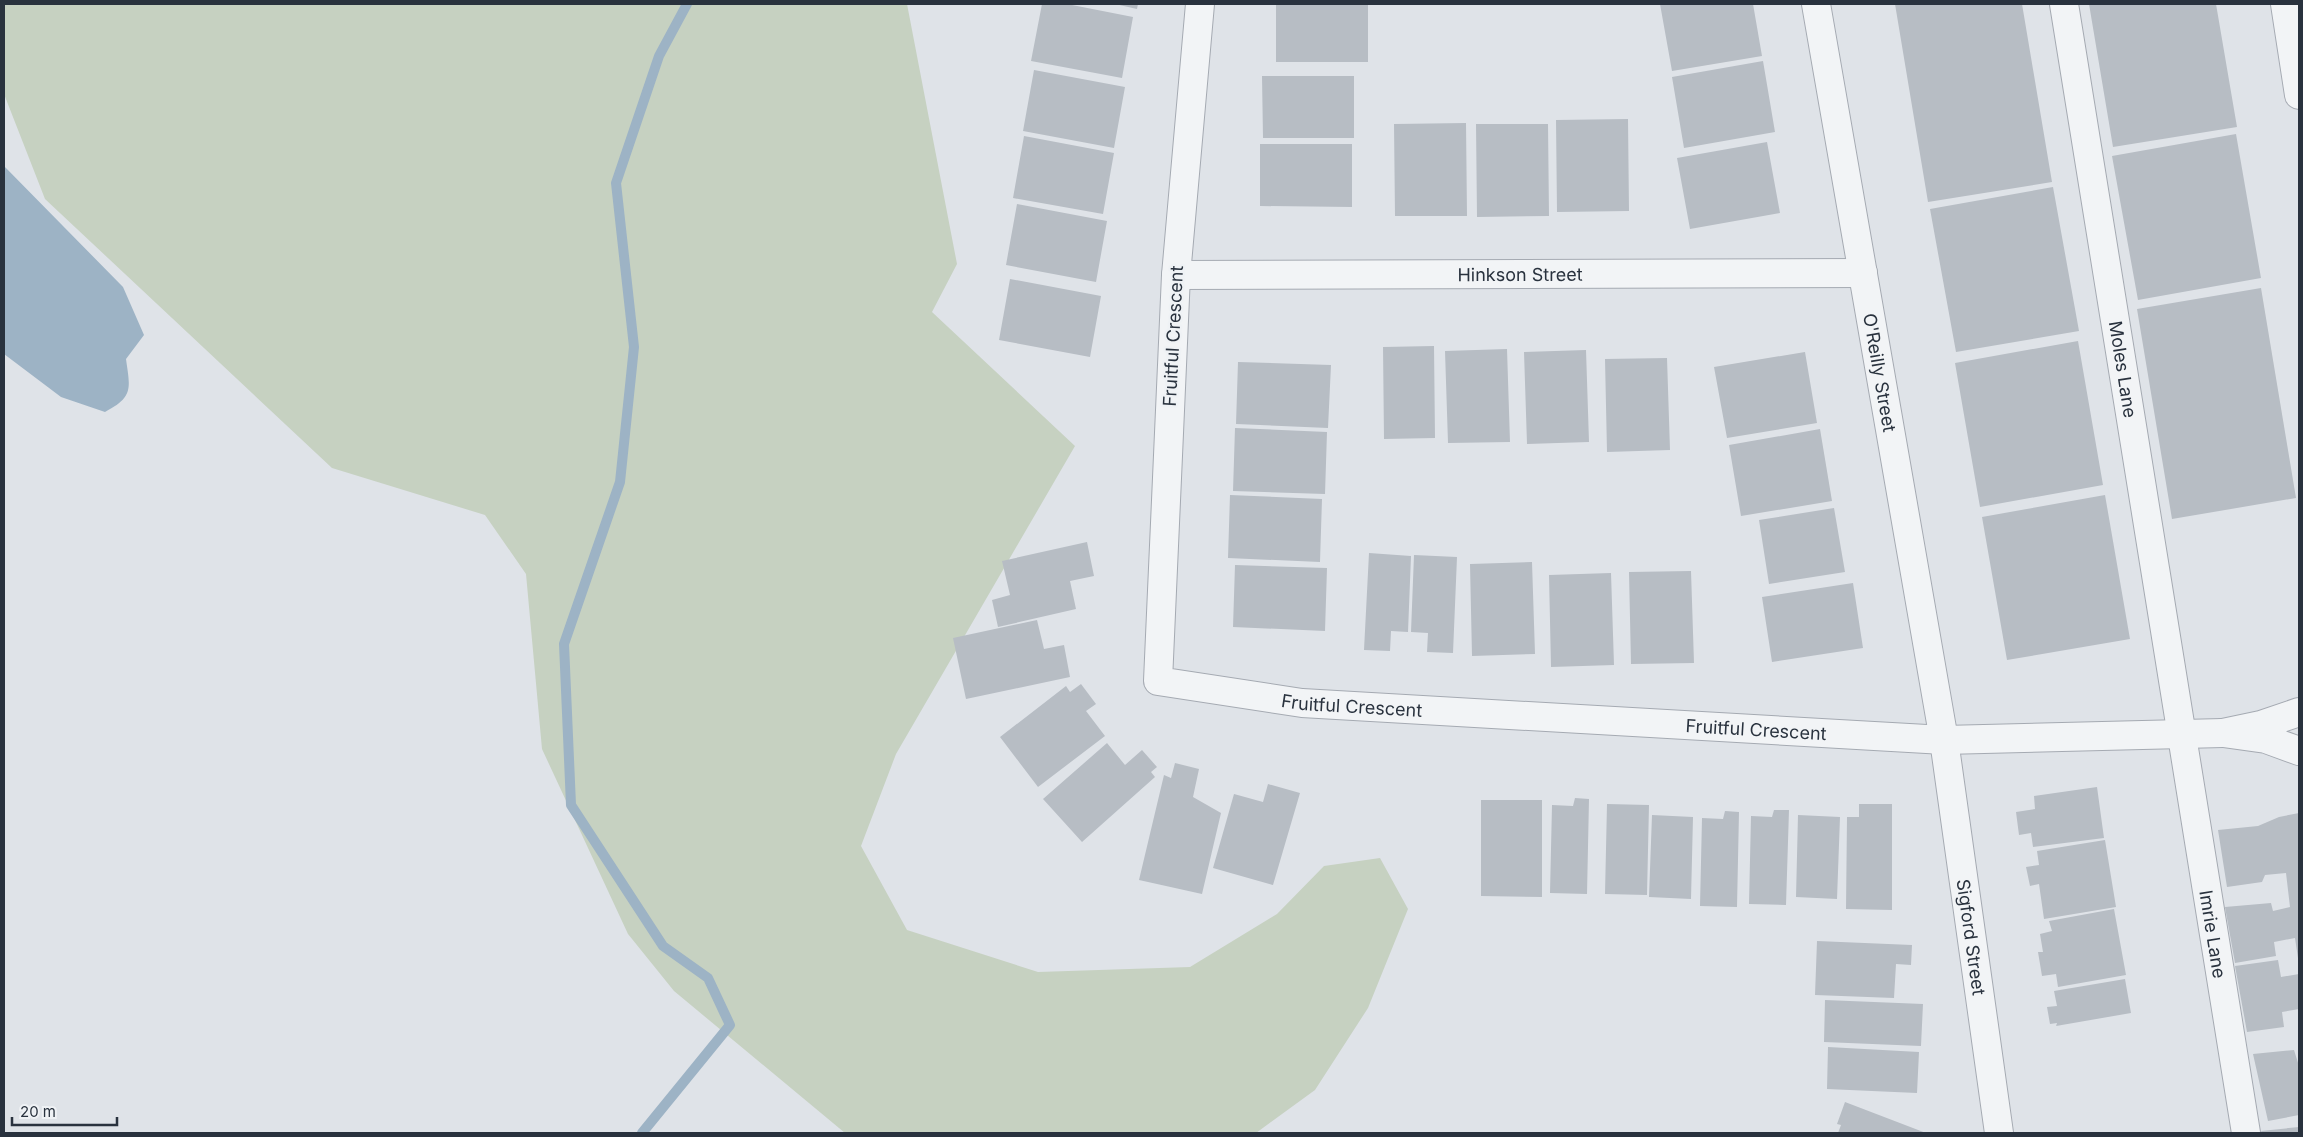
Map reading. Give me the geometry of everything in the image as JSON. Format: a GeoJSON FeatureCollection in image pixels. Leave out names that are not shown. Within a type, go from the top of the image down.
{"type":"FeatureCollection","features":[{"type":"Feature","properties":{"kind":"street","name":"Fruitful Crescent"},"geometry":{"type":"LineString","coordinates":[[1200,4],[1176,275],[1158,681],[1302,703],[1944,740],[2180,736],[2223,733],[2261,725],[2299,712]]}},
{"type":"Feature","properties":{"kind":"street","name":"O'Reilly Street"},"geometry":{"type":"LineString","coordinates":[[1816,4],[1944,740]]}},
{"type":"Feature","properties":{"kind":"street","name":"Moles Lane"},"geometry":{"type":"LineString","coordinates":[[2064,4],[2115,308],[2180,736]]}},
{"type":"Feature","properties":{"kind":"street"},"geometry":{"type":"LineString","coordinates":[[2285,4],[2299,94]]}},
{"type":"Feature","properties":{"kind":"street","name":"Hinkson Street"},"geometry":{"type":"LineString","coordinates":[[1176,275],[1863,273]]}},
{"type":"Feature","properties":{"kind":"street","name":"Fruitful Crescent"},"geometry":{"type":"LineString","coordinates":[[2223,733],[2266,739],[2299,751]]}},
{"type":"Feature","properties":{"kind":"street","name":"Imrie Lane"},"geometry":{"type":"LineString","coordinates":[[2180,736],[2246,1133]]}},
{"type":"Feature","properties":{"kind":"street","name":"Sigford Street"},"geometry":{"type":"LineString","coordinates":[[1944,740],[1999,1133]]}},
{"type":"Feature","properties":{"kind":"green space"},"geometry":{"type":"Polygon","coordinates":[[[4,4],[907,4],[957,264],[932,312],[1075,446],[896,754],[861,846],[907,930],[1038,972],[1190,967],[1277,914],[1324,866],[1380,858],[1408,909],[1368,1008],[1315,1090],[1256,1133],[845,1133],[674,991],[628,934],[542,749],[526,574],[485,515],[332,468],[45,199],[4,94],[4,4]]]}},
{"type":"Feature","properties":{"kind":"water"},"geometry":{"type":"Polygon","coordinates":[[[4,166],[123,287],[144,335],[126,359],[128,391],[121,401],[105,412],[61,397],[4,354],[4,166]]]}},
{"type":"Feature","properties":{"kind":"building"},"geometry":{"type":"Polygon","coordinates":[[[1042,4],[1067,4],[1133,17],[1122,78],[1031,61],[1042,4]]]}},
{"type":"Feature","properties":{"kind":"building"},"geometry":{"type":"Polygon","coordinates":[[[1115,4],[1138,4],[1137,9],[1115,4]]]}},
{"type":"Feature","properties":{"kind":"building"},"geometry":{"type":"Polygon","coordinates":[[[1276,4],[1368,4],[1368,62],[1276,62],[1276,4]]]}},
{"type":"Feature","properties":{"kind":"building"},"geometry":{"type":"Polygon","coordinates":[[[1660,4],[1753,4],[1762,56],[1672,71],[1660,4]]]}},
{"type":"Feature","properties":{"kind":"building"},"geometry":{"type":"Polygon","coordinates":[[[1895,4],[2022,4],[2052,182],[1928,202],[1895,4]]]}},
{"type":"Feature","properties":{"kind":"building"},"geometry":{"type":"Polygon","coordinates":[[[2089,4],[2216,4],[2237,127],[2113,147],[2089,4]]]}},
{"type":"Feature","properties":{"kind":"building"},"geometry":{"type":"Polygon","coordinates":[[[1763,61],[1775,132],[1684,148],[1672,77],[1763,61]]]}},
{"type":"Feature","properties":{"kind":"building"},"geometry":{"type":"Polygon","coordinates":[[[1034,70],[1125,87],[1114,148],[1023,131],[1034,70]]]}},
{"type":"Feature","properties":{"kind":"building"},"geometry":{"type":"Polygon","coordinates":[[[1262,76],[1354,76],[1354,138],[1263,138],[1262,76]]]}},
{"type":"Feature","properties":{"kind":"building"},"geometry":{"type":"Polygon","coordinates":[[[1628,119],[1629,211],[1557,212],[1556,120],[1628,119]]]}},
{"type":"Feature","properties":{"kind":"building"},"geometry":{"type":"Polygon","coordinates":[[[1466,123],[1467,216],[1395,216],[1394,124],[1466,123]]]}},
{"type":"Feature","properties":{"kind":"building"},"geometry":{"type":"Polygon","coordinates":[[[1476,124],[1548,124],[1549,216],[1477,217],[1476,124]]]}},
{"type":"Feature","properties":{"kind":"building"},"geometry":{"type":"Polygon","coordinates":[[[2236,134],[2261,278],[2138,300],[2112,156],[2236,134]]]}},
{"type":"Feature","properties":{"kind":"building"},"geometry":{"type":"Polygon","coordinates":[[[1024,136],[1114,153],[1103,214],[1013,198],[1024,136]]]}},
{"type":"Feature","properties":{"kind":"building"},"geometry":{"type":"Polygon","coordinates":[[[1767,142],[1780,213],[1690,229],[1677,158],[1767,142]]]}},
{"type":"Feature","properties":{"kind":"building"},"geometry":{"type":"Polygon","coordinates":[[[1260,144],[1352,144],[1352,207],[1260,206],[1260,144]]]}},
{"type":"Feature","properties":{"kind":"building"},"geometry":{"type":"Polygon","coordinates":[[[2053,187],[2079,331],[1956,352],[1930,209],[2053,187]]]}},
{"type":"Feature","properties":{"kind":"building"},"geometry":{"type":"Polygon","coordinates":[[[1017,204],[1107,221],[1096,282],[1006,265],[1017,204]]]}},
{"type":"Feature","properties":{"kind":"building"},"geometry":{"type":"Polygon","coordinates":[[[1010,279],[1101,296],[1090,357],[999,340],[1010,279]]]}},
{"type":"Feature","properties":{"kind":"building"},"geometry":{"type":"Polygon","coordinates":[[[2261,288],[2296,498],[2172,519],[2137,309],[2261,288]]]}},
{"type":"Feature","properties":{"kind":"building"},"geometry":{"type":"Polygon","coordinates":[[[2078,341],[2103,485],[1980,507],[1955,363],[2078,341]]]}},
{"type":"Feature","properties":{"kind":"building"},"geometry":{"type":"Polygon","coordinates":[[[1434,346],[1435,438],[1384,439],[1383,347],[1434,346]]]}},
{"type":"Feature","properties":{"kind":"building"},"geometry":{"type":"Polygon","coordinates":[[[1507,349],[1510,442],[1448,443],[1445,351],[1507,349]]]}},
{"type":"Feature","properties":{"kind":"building"},"geometry":{"type":"Polygon","coordinates":[[[1586,350],[1589,442],[1527,444],[1524,352],[1586,350]]]}},
{"type":"Feature","properties":{"kind":"building"},"geometry":{"type":"Polygon","coordinates":[[[1805,352],[1817,423],[1727,438],[1714,367],[1805,352]]]}},
{"type":"Feature","properties":{"kind":"building"},"geometry":{"type":"Polygon","coordinates":[[[1667,358],[1670,450],[1607,452],[1605,359],[1667,358]]]}},
{"type":"Feature","properties":{"kind":"building"},"geometry":{"type":"Polygon","coordinates":[[[1238,362],[1331,365],[1328,428],[1236,424],[1238,362]]]}},
{"type":"Feature","properties":{"kind":"building"},"geometry":{"type":"Polygon","coordinates":[[[1235,428],[1327,432],[1325,494],[1233,491],[1235,428]]]}},
{"type":"Feature","properties":{"kind":"building"},"geometry":{"type":"Polygon","coordinates":[[[1820,429],[1832,501],[1741,516],[1729,445],[1820,429]]]}},
{"type":"Feature","properties":{"kind":"building"},"geometry":{"type":"Polygon","coordinates":[[[1230,495],[1322,499],[1320,562],[1228,558],[1230,495]]]}},
{"type":"Feature","properties":{"kind":"building"},"geometry":{"type":"Polygon","coordinates":[[[2105,495],[2130,639],[2007,660],[1982,517],[2105,495]]]}},
{"type":"Feature","properties":{"kind":"building"},"geometry":{"type":"Polygon","coordinates":[[[1834,508],[1845,572],[1769,584],[1759,520],[1834,508]]]}},
{"type":"Feature","properties":{"kind":"building"},"geometry":{"type":"Polygon","coordinates":[[[1087,542],[1094,576],[1070,581],[1076,609],[998,627],[992,600],[1010,595],[1002,561],[1087,542]]]}},
{"type":"Feature","properties":{"kind":"building"},"geometry":{"type":"Polygon","coordinates":[[[1369,553],[1411,556],[1408,632],[1391,631],[1390,651],[1364,650],[1369,553]]]}},
{"type":"Feature","properties":{"kind":"building"},"geometry":{"type":"Polygon","coordinates":[[[1414,555],[1457,557],[1453,653],[1427,652],[1428,633],[1411,632],[1414,555]]]}},
{"type":"Feature","properties":{"kind":"building"},"geometry":{"type":"Polygon","coordinates":[[[1532,562],[1535,654],[1472,656],[1470,564],[1532,562]]]}},
{"type":"Feature","properties":{"kind":"building"},"geometry":{"type":"Polygon","coordinates":[[[1235,565],[1327,568],[1325,631],[1233,627],[1235,565]]]}},
{"type":"Feature","properties":{"kind":"building"},"geometry":{"type":"Polygon","coordinates":[[[1691,571],[1694,663],[1631,664],[1629,572],[1691,571]]]}},
{"type":"Feature","properties":{"kind":"building"},"geometry":{"type":"Polygon","coordinates":[[[1611,573],[1614,665],[1551,667],[1549,575],[1611,573]]]}},
{"type":"Feature","properties":{"kind":"building"},"geometry":{"type":"Polygon","coordinates":[[[1853,583],[1863,648],[1772,662],[1762,597],[1853,583]]]}},
{"type":"Feature","properties":{"kind":"building"},"geometry":{"type":"Polygon","coordinates":[[[1037,620],[1044,649],[1064,645],[1070,677],[966,699],[953,638],[1037,620]]]}},
{"type":"Feature","properties":{"kind":"building"},"geometry":{"type":"Polygon","coordinates":[[[1081,684],[1096,704],[1086,711],[1105,736],[1038,787],[1000,737],[1066,686],[1070,692],[1081,684]]]}},
{"type":"Feature","properties":{"kind":"building"},"geometry":{"type":"Polygon","coordinates":[[[1107,743],[1125,765],[1142,750],[1157,767],[1151,772],[1155,777],[1082,842],[1043,799],[1107,743]]]}},
{"type":"Feature","properties":{"kind":"building"},"geometry":{"type":"Polygon","coordinates":[[[1175,763],[1199,769],[1193,797],[1221,813],[1202,894],[1139,880],[1164,775],[1171,778],[1175,763]]]}},
{"type":"Feature","properties":{"kind":"building"},"geometry":{"type":"Polygon","coordinates":[[[1268,784],[1300,793],[1273,885],[1213,868],[1234,794],[1263,802],[1268,784]]]}},
{"type":"Feature","properties":{"kind":"building"},"geometry":{"type":"Polygon","coordinates":[[[2097,787],[2104,838],[2033,847],[2031,833],[2019,835],[2016,812],[2035,809],[2034,796],[2097,787]]]}},
{"type":"Feature","properties":{"kind":"building"},"geometry":{"type":"Polygon","coordinates":[[[1575,798],[1589,799],[1587,894],[1550,893],[1552,805],[1573,806],[1575,798]]]}},
{"type":"Feature","properties":{"kind":"building"},"geometry":{"type":"Polygon","coordinates":[[[1481,800],[1542,800],[1542,897],[1481,896],[1481,800]]]}},
{"type":"Feature","properties":{"kind":"building"},"geometry":{"type":"Polygon","coordinates":[[[1607,804],[1649,805],[1647,895],[1605,894],[1607,804]]]}},
{"type":"Feature","properties":{"kind":"building"},"geometry":{"type":"Polygon","coordinates":[[[1859,804],[1892,804],[1892,910],[1846,909],[1847,817],[1859,817],[1859,804]]]}},
{"type":"Feature","properties":{"kind":"building"},"geometry":{"type":"Polygon","coordinates":[[[1774,810],[1789,810],[1786,905],[1749,904],[1751,816],[1772,817],[1774,810]]]}},
{"type":"Feature","properties":{"kind":"building"},"geometry":{"type":"Polygon","coordinates":[[[1725,811],[1739,812],[1737,907],[1700,906],[1702,818],[1723,819],[1725,811]]]}},
{"type":"Feature","properties":{"kind":"building"},"geometry":{"type":"Polygon","coordinates":[[[2299,813],[2299,965],[2295,938],[2274,942],[2276,956],[2235,963],[2225,907],[2271,903],[2273,911],[2290,907],[2286,873],[2265,875],[2262,882],[2227,887],[2218,830],[2258,826],[2279,817],[2299,813]]]}},
{"type":"Feature","properties":{"kind":"building"},"geometry":{"type":"Polygon","coordinates":[[[1652,815],[1693,817],[1691,899],[1649,897],[1652,815]]]}},
{"type":"Feature","properties":{"kind":"building"},"geometry":{"type":"Polygon","coordinates":[[[1798,815],[1840,817],[1837,899],[1796,897],[1798,815]]]}},
{"type":"Feature","properties":{"kind":"building"},"geometry":{"type":"Polygon","coordinates":[[[2105,840],[2116,907],[2044,919],[2039,884],[2030,886],[2026,867],[2039,865],[2037,851],[2105,840]]]}},
{"type":"Feature","properties":{"kind":"building"},"geometry":{"type":"Polygon","coordinates":[[[2114,909],[2126,975],[2058,987],[2056,974],[2042,976],[2038,952],[2043,952],[2040,934],[2052,931],[2049,921],[2114,909]]]}},
{"type":"Feature","properties":{"kind":"building"},"geometry":{"type":"Polygon","coordinates":[[[1817,941],[1912,945],[1911,965],[1896,964],[1894,998],[1815,995],[1817,941]]]}},
{"type":"Feature","properties":{"kind":"building"},"geometry":{"type":"Polygon","coordinates":[[[2278,960],[2281,977],[2299,974],[2299,1009],[2282,1012],[2284,1027],[2247,1032],[2235,966],[2278,960]]]}},
{"type":"Feature","properties":{"kind":"building"},"geometry":{"type":"Polygon","coordinates":[[[2125,979],[2131,1013],[2056,1026],[2057,1023],[2050,1024],[2047,1007],[2057,1006],[2054,991],[2125,979]]]}},
{"type":"Feature","properties":{"kind":"building"},"geometry":{"type":"Polygon","coordinates":[[[1825,1000],[1923,1004],[1921,1046],[1824,1042],[1825,1000]]]}},
{"type":"Feature","properties":{"kind":"building"},"geometry":{"type":"Polygon","coordinates":[[[1828,1047],[1919,1052],[1917,1093],[1827,1089],[1828,1047]]]}},
{"type":"Feature","properties":{"kind":"building"},"geometry":{"type":"Polygon","coordinates":[[[2294,1050],[2299,1066],[2299,1115],[2268,1121],[2253,1054],[2294,1050]]]}},
{"type":"Feature","properties":{"kind":"building"},"geometry":{"type":"Polygon","coordinates":[[[1845,1102],[1926,1133],[1838,1133],[1841,1125],[1837,1124],[1845,1102]]]}},
{"type":"Feature","properties":{"kind":"building"},"geometry":{"type":"Polygon","coordinates":[[[2299,1127],[2299,1133],[2262,1133],[2261,1131],[2299,1127]]]}},
{"type":"Feature","properties":{"kind":"waterway"},"geometry":{"type":"LineString","coordinates":[[642,1133],[730,1025],[708,978],[663,946],[571,805],[564,644],[620,482],[634,347],[616,183],[659,56],[687,4]]}}]}
